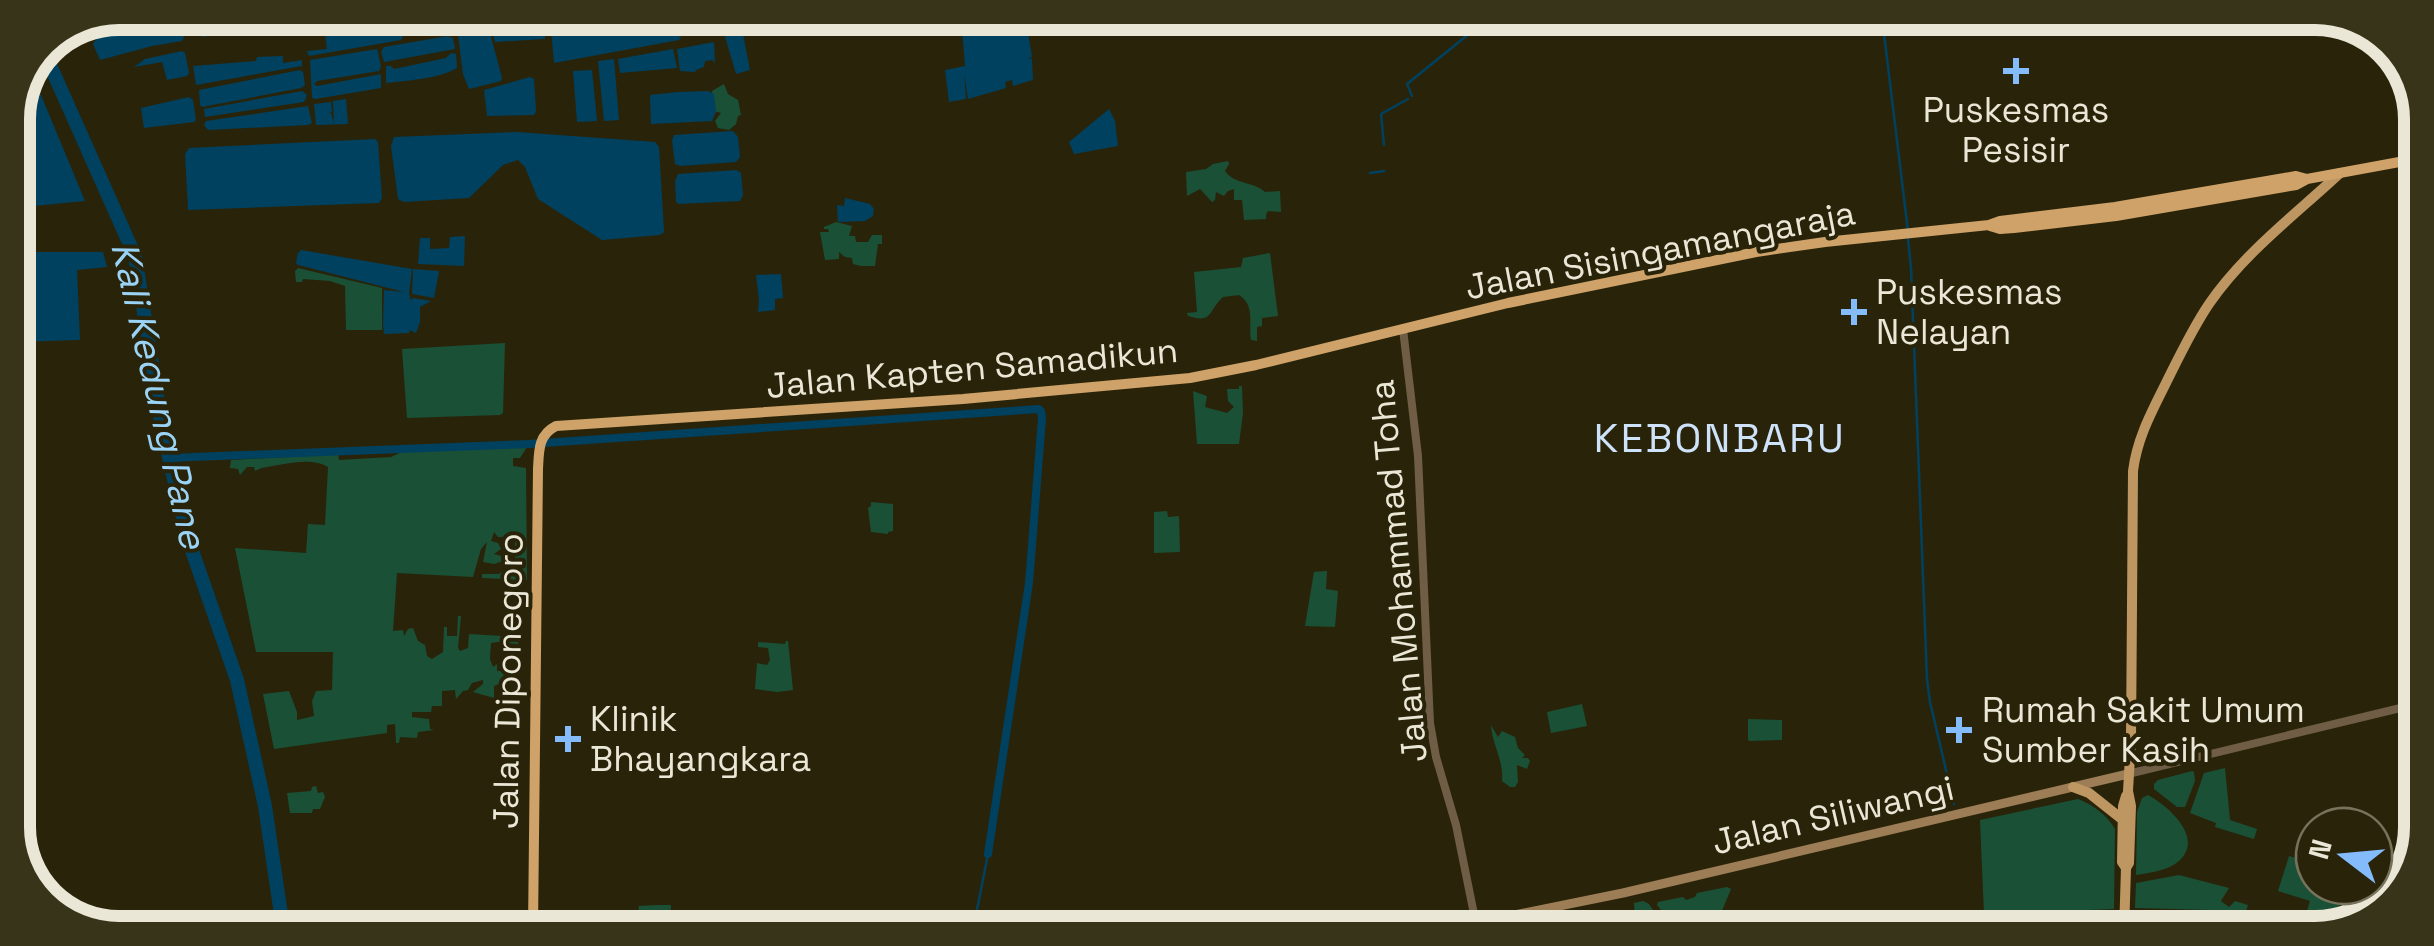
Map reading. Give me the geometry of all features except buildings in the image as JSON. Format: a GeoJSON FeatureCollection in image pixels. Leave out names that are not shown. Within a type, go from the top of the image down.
{"type":"FeatureCollection","features":[{"type":"Feature","properties":{"kind":"highway","name":"Jalan Sisingamangaraja"},"geometry":{"type":"LineString","coordinates":[[1403,330],[1508,303],[1756,252],[1989,226],[2000,220],[2115,207],[2404,161]]}},
{"type":"Feature","properties":{"kind":"highway","name":"Jalan Kapten Samadikun"},"geometry":{"type":"LineString","coordinates":[[542,441],[560,425],[963,399],[1177,380],[1256,366],[1403,330]]}},
{"type":"Feature","properties":{"kind":"highway","name":"Jalan Diponegoro"},"geometry":{"type":"LineString","coordinates":[[533,916],[537,500],[542,441]]}},
{"type":"Feature","properties":{"kind":"main road"},"geometry":{"type":"LineString","coordinates":[[2125,916],[2131,806],[2128,774],[2136,450],[2148,418],[2212,300],[2262,246],[2340,173]]}},
{"type":"Feature","properties":{"kind":"main road","name":"Jalan Siliwangi"},"geometry":{"type":"LineString","coordinates":[[1514,916],[2128,774]]}},
{"type":"Feature","properties":{"kind":"main road"},"geometry":{"type":"LineString","coordinates":[[2073,787],[2090,794],[2123,820]]}},
{"type":"Feature","properties":{"kind":"main road"},"geometry":{"type":"LineString","coordinates":[[2126,868],[2122,862],[2123,806],[2128,791]]}},
{"type":"Feature","properties":{"kind":"street","name":"Jalan Mohammad Toha"},"geometry":{"type":"LineString","coordinates":[[1403,330],[1418,456],[1430,723],[1474,916]]}},
{"type":"Feature","properties":{"kind":"street","name":"Jalan Siliwangi"},"geometry":{"type":"LineString","coordinates":[[2128,774],[2404,707]]}},
{"type":"Feature","properties":{"kind":"green space"},"geometry":{"type":"Polygon","coordinates":[[[724,84],[728,94],[738,100],[741,115],[729,130],[718,128],[715,121],[721,113],[714,111],[712,91],[724,84]]]}},
{"type":"Feature","properties":{"kind":"green space"},"geometry":{"type":"Polygon","coordinates":[[[1228,161],[1225,171],[1234,179],[1265,192],[1280,191],[1281,212],[1268,211],[1266,219],[1244,220],[1242,200],[1234,200],[1234,189],[1224,196],[1216,192],[1212,202],[1200,189],[1187,196],[1186,172],[1228,161]]]}},
{"type":"Feature","properties":{"kind":"green space"},"geometry":{"type":"Polygon","coordinates":[[[836,222],[852,226],[849,236],[855,236],[856,242],[868,242],[872,235],[882,235],[875,266],[853,264],[852,258],[839,252],[839,259],[825,260],[820,232],[829,232],[824,227],[836,222]]]}},
{"type":"Feature","properties":{"kind":"green space"},"geometry":{"type":"Polygon","coordinates":[[[1270,253],[1278,316],[1262,318],[1257,341],[1251,340],[1248,304],[1239,295],[1223,297],[1206,317],[1188,316],[1187,313],[1197,312],[1194,272],[1241,267],[1243,258],[1270,253]]]}},
{"type":"Feature","properties":{"kind":"green space"},"geometry":{"type":"Polygon","coordinates":[[[298,268],[382,288],[382,330],[346,330],[345,286],[330,281],[296,282],[298,268]]]}},
{"type":"Feature","properties":{"kind":"green space"},"geometry":{"type":"Polygon","coordinates":[[[505,343],[503,413],[407,418],[402,349],[505,343]]]}},
{"type":"Feature","properties":{"kind":"green space"},"geometry":{"type":"Polygon","coordinates":[[[1239,386],[1243,413],[1239,444],[1197,444],[1193,391],[1207,396],[1205,407],[1227,413],[1234,407],[1228,401],[1227,389],[1239,386]]]}},
{"type":"Feature","properties":{"kind":"green space"},"geometry":{"type":"Polygon","coordinates":[[[527,447],[520,458],[513,458],[513,466],[526,468],[527,580],[482,578],[482,574],[499,574],[504,570],[512,574],[515,542],[512,537],[498,537],[494,532],[491,541],[501,549],[494,554],[503,561],[483,562],[487,542],[473,577],[397,573],[393,631],[403,630],[404,636],[413,628],[432,659],[443,652],[444,627],[447,636],[457,636],[458,616],[460,651],[468,648],[469,634],[518,637],[518,644],[491,643],[490,659],[493,667],[497,664],[497,671],[505,675],[517,673],[518,682],[499,681],[494,686],[494,698],[473,692],[483,680],[472,683],[456,699],[455,690],[442,691],[442,706],[432,706],[431,712],[412,712],[412,717],[429,719],[430,729],[434,730],[418,732],[417,738],[400,737],[399,743],[395,724],[387,725],[387,733],[274,749],[263,694],[289,691],[297,720],[314,716],[312,701],[316,691],[332,690],[333,652],[256,652],[235,548],[306,553],[308,524],[325,525],[328,467],[296,462],[255,471],[254,467],[247,467],[240,475],[238,469],[230,468],[231,460],[338,454],[339,460],[391,457],[402,452],[527,447]]]}},
{"type":"Feature","properties":{"kind":"green space"},"geometry":{"type":"Polygon","coordinates":[[[871,502],[893,504],[893,531],[871,532],[871,502]]]}},
{"type":"Feature","properties":{"kind":"green space"},"geometry":{"type":"Polygon","coordinates":[[[1167,511],[1168,517],[1179,516],[1180,552],[1154,553],[1154,512],[1167,511]]]}},
{"type":"Feature","properties":{"kind":"green space"},"geometry":{"type":"Polygon","coordinates":[[[1327,571],[1326,589],[1338,591],[1335,627],[1305,626],[1314,572],[1327,571]]]}},
{"type":"Feature","properties":{"kind":"green space"},"geometry":{"type":"Polygon","coordinates":[[[786,641],[793,690],[755,689],[757,663],[767,665],[770,660],[768,648],[758,647],[758,642],[786,641]]]}},
{"type":"Feature","properties":{"kind":"green space"},"geometry":{"type":"Polygon","coordinates":[[[1582,704],[1587,726],[1551,733],[1547,712],[1582,704]]]}},
{"type":"Feature","properties":{"kind":"green space"},"geometry":{"type":"Polygon","coordinates":[[[1748,719],[1782,720],[1782,740],[1748,740],[1748,719]]]}},
{"type":"Feature","properties":{"kind":"green space"},"geometry":{"type":"Polygon","coordinates":[[[1491,725],[1498,737],[1502,731],[1515,737],[1525,755],[1522,758],[1530,761],[1527,769],[1517,765],[1515,787],[1502,781],[1491,725]]]}},
{"type":"Feature","properties":{"kind":"green space"},"geometry":{"type":"Polygon","coordinates":[[[2225,768],[2230,820],[2257,829],[2254,839],[2215,827],[2216,823],[2190,813],[2204,773],[2225,768]]]}},
{"type":"Feature","properties":{"kind":"green space"},"geometry":{"type":"Polygon","coordinates":[[[2192,771],[2195,781],[2185,807],[2177,807],[2154,789],[2158,780],[2192,771]]]}},
{"type":"Feature","properties":{"kind":"green space"},"geometry":{"type":"Polygon","coordinates":[[[316,786],[325,797],[320,809],[290,813],[287,793],[311,791],[316,786]]]}},
{"type":"Feature","properties":{"kind":"green space"},"geometry":{"type":"Polygon","coordinates":[[[2148,795],[2175,816],[2187,835],[2188,845],[2175,864],[2136,875],[2137,812],[2142,798],[2148,795]]]}},
{"type":"Feature","properties":{"kind":"green space"},"geometry":{"type":"Polygon","coordinates":[[[2078,799],[2099,811],[2115,829],[2114,909],[1984,914],[1980,820],[2078,799]]]}},
{"type":"Feature","properties":{"kind":"green space"},"geometry":{"type":"Polygon","coordinates":[[[2289,856],[2294,858],[2294,896],[2278,891],[2289,856]]]}},
{"type":"Feature","properties":{"kind":"green space"},"geometry":{"type":"Polygon","coordinates":[[[2179,875],[2229,888],[2221,901],[2229,907],[2235,901],[2248,905],[2246,911],[2135,908],[2136,883],[2179,875]]]}},
{"type":"Feature","properties":{"kind":"green space"},"geometry":{"type":"Polygon","coordinates":[[[1731,889],[1720,916],[1666,916],[1657,905],[1683,897],[1686,900],[1697,893],[1731,889]]]}},
{"type":"Feature","properties":{"kind":"green space"},"geometry":{"type":"Polygon","coordinates":[[[1634,903],[1649,904],[1657,916],[1635,916],[1634,903]]]}},
{"type":"Feature","properties":{"kind":"green space"},"geometry":{"type":"Polygon","coordinates":[[[671,905],[671,916],[638,916],[639,906],[671,905]]]}},
{"type":"Feature","properties":{"kind":"green space"},"geometry":{"type":"Polygon","coordinates":[[[2308,906],[2339,906],[2338,913],[2306,916],[2308,906]]]}},
{"type":"Feature","properties":{"kind":"water"},"geometry":{"type":"Polygon","coordinates":[[[136,30],[182,30],[184,37],[182,41],[100,60],[93,44],[97,38],[136,30]]]}},
{"type":"Feature","properties":{"kind":"water"},"geometry":{"type":"Polygon","coordinates":[[[201,30],[248,30],[202,37],[201,30]]]}},
{"type":"Feature","properties":{"kind":"water"},"geometry":{"type":"Polygon","coordinates":[[[402,30],[404,34],[401,40],[309,56],[307,51],[327,49],[325,34],[402,30]]]}},
{"type":"Feature","properties":{"kind":"water"},"geometry":{"type":"Polygon","coordinates":[[[409,30],[444,30],[413,36],[409,30]]]}},
{"type":"Feature","properties":{"kind":"water"},"geometry":{"type":"Polygon","coordinates":[[[489,30],[501,81],[469,89],[463,74],[460,32],[489,30]]]}},
{"type":"Feature","properties":{"kind":"water"},"geometry":{"type":"Polygon","coordinates":[[[492,30],[545,30],[545,39],[495,42],[492,30]]]}},
{"type":"Feature","properties":{"kind":"water"},"geometry":{"type":"Polygon","coordinates":[[[551,30],[674,30],[681,37],[679,40],[554,63],[551,30]]]}},
{"type":"Feature","properties":{"kind":"water"},"geometry":{"type":"Polygon","coordinates":[[[723,30],[742,30],[750,70],[736,74],[723,30]]]}},
{"type":"Feature","properties":{"kind":"water"},"geometry":{"type":"Polygon","coordinates":[[[962,30],[1028,30],[1033,80],[1013,86],[1012,80],[1005,82],[1006,88],[968,99],[964,73],[966,99],[949,102],[945,70],[965,66],[962,30]]]}},
{"type":"Feature","properties":{"kind":"water"},"geometry":{"type":"Polygon","coordinates":[[[453,38],[455,49],[384,62],[384,47],[453,38]]]}},
{"type":"Feature","properties":{"kind":"water"},"geometry":{"type":"Polygon","coordinates":[[[714,42],[715,63],[705,61],[704,67],[695,72],[680,71],[677,49],[714,42]]]}},
{"type":"Feature","properties":{"kind":"water"},"geometry":{"type":"Polygon","coordinates":[[[377,49],[379,71],[314,84],[381,74],[381,88],[312,98],[310,60],[377,49]]]}},
{"type":"Feature","properties":{"kind":"water"},"geometry":{"type":"Polygon","coordinates":[[[673,49],[677,68],[620,73],[618,59],[673,49]]]}},
{"type":"Feature","properties":{"kind":"water"},"geometry":{"type":"Polygon","coordinates":[[[182,51],[187,76],[167,80],[162,62],[134,67],[145,59],[182,51]]]}},
{"type":"Feature","properties":{"kind":"water"},"geometry":{"type":"Polygon","coordinates":[[[456,54],[457,68],[449,72],[386,82],[386,66],[394,69],[446,58],[456,54]]]}},
{"type":"Feature","properties":{"kind":"water"},"geometry":{"type":"Polygon","coordinates":[[[283,56],[283,63],[302,60],[302,66],[196,85],[193,66],[283,56]]]}},
{"type":"Feature","properties":{"kind":"water"},"geometry":{"type":"Polygon","coordinates":[[[614,59],[619,120],[604,121],[598,61],[614,59]]]}},
{"type":"Feature","properties":{"kind":"water"},"geometry":{"type":"Polygon","coordinates":[[[300,70],[305,85],[301,88],[200,105],[199,90],[300,70]]]}},
{"type":"Feature","properties":{"kind":"water"},"geometry":{"type":"Polygon","coordinates":[[[592,70],[597,121],[577,122],[573,71],[592,70]]]}},
{"type":"Feature","properties":{"kind":"water"},"geometry":{"type":"Polygon","coordinates":[[[534,79],[534,115],[487,116],[484,90],[534,79]]]}},
{"type":"Feature","properties":{"kind":"water"},"geometry":{"type":"Polygon","coordinates":[[[37,85],[85,201],[30,206],[30,119],[37,85]]]}},
{"type":"Feature","properties":{"kind":"water"},"geometry":{"type":"Polygon","coordinates":[[[302,91],[307,95],[304,102],[205,117],[204,109],[302,91]]]}},
{"type":"Feature","properties":{"kind":"water"},"geometry":{"type":"Polygon","coordinates":[[[714,94],[716,112],[712,121],[651,124],[650,95],[714,94]]]}},
{"type":"Feature","properties":{"kind":"water"},"geometry":{"type":"Polygon","coordinates":[[[189,97],[193,100],[194,122],[144,128],[141,108],[189,97]]]}},
{"type":"Feature","properties":{"kind":"water"},"geometry":{"type":"Polygon","coordinates":[[[346,99],[348,124],[316,125],[314,104],[331,102],[332,112],[328,113],[334,123],[333,101],[346,99]]]}},
{"type":"Feature","properties":{"kind":"water"},"geometry":{"type":"Polygon","coordinates":[[[308,106],[312,123],[308,125],[208,130],[204,125],[206,121],[308,106]]]}},
{"type":"Feature","properties":{"kind":"water"},"geometry":{"type":"Polygon","coordinates":[[[1109,109],[1118,146],[1074,154],[1069,142],[1109,109]]]}},
{"type":"Feature","properties":{"kind":"water"},"geometry":{"type":"Polygon","coordinates":[[[733,131],[738,137],[740,157],[736,162],[675,164],[674,135],[733,131]]]}},
{"type":"Feature","properties":{"kind":"water"},"geometry":{"type":"Polygon","coordinates":[[[517,132],[655,142],[659,147],[664,232],[602,240],[538,199],[525,167],[518,160],[503,165],[469,198],[404,202],[398,199],[391,146],[394,137],[517,132]]]}},
{"type":"Feature","properties":{"kind":"water"},"geometry":{"type":"Polygon","coordinates":[[[375,139],[382,198],[379,203],[188,210],[185,154],[189,148],[375,139]]]}},
{"type":"Feature","properties":{"kind":"water"},"geometry":{"type":"Polygon","coordinates":[[[736,170],[741,173],[740,201],[676,202],[678,174],[736,170]]]}},
{"type":"Feature","properties":{"kind":"water"},"geometry":{"type":"Polygon","coordinates":[[[845,198],[870,204],[873,216],[865,221],[838,222],[837,205],[844,206],[845,198]]]}},
{"type":"Feature","properties":{"kind":"water"},"geometry":{"type":"Polygon","coordinates":[[[465,236],[464,266],[418,264],[420,238],[430,238],[430,249],[449,248],[450,237],[465,236]]]}},
{"type":"Feature","properties":{"kind":"water"},"geometry":{"type":"Polygon","coordinates":[[[301,250],[412,269],[411,300],[431,301],[420,307],[416,333],[410,330],[384,334],[384,290],[404,292],[298,265],[301,250]]]}},
{"type":"Feature","properties":{"kind":"water"},"geometry":{"type":"Polygon","coordinates":[[[30,252],[103,252],[107,267],[77,270],[80,340],[30,341],[30,252]]]}},
{"type":"Feature","properties":{"kind":"water"},"geometry":{"type":"Polygon","coordinates":[[[413,269],[439,271],[434,298],[412,294],[413,269]]]}},
{"type":"Feature","properties":{"kind":"water"},"geometry":{"type":"Polygon","coordinates":[[[781,274],[783,298],[775,299],[775,310],[758,312],[756,275],[781,274]]]}},
{"type":"Feature","properties":{"kind":"waterway"},"geometry":{"type":"LineString","coordinates":[[1412,96],[1407,84],[1474,30]]}},
{"type":"Feature","properties":{"kind":"waterway"},"geometry":{"type":"LineString","coordinates":[[1884,30],[1908,231]]}},
{"type":"Feature","properties":{"kind":"waterway","name":"Kali Kedung Pane"},"geometry":{"type":"LineString","coordinates":[[49,64],[135,256],[162,427],[188,539],[237,680],[265,806],[281,916]]}},
{"type":"Feature","properties":{"kind":"waterway"},"geometry":{"type":"LineString","coordinates":[[1384,145],[1381,114],[1408,99]]}},
{"type":"Feature","properties":{"kind":"waterway"},"geometry":{"type":"LineString","coordinates":[[1370,173],[1384,171]]}},
{"type":"Feature","properties":{"kind":"waterway"},"geometry":{"type":"LineString","coordinates":[[1908,239],[1927,679],[1954,804]]}},
{"type":"Feature","properties":{"kind":"waterway"},"geometry":{"type":"LineString","coordinates":[[169,458],[529,444],[1039,409],[1042,418],[1029,583],[988,854]]}},
{"type":"Feature","properties":{"kind":"waterway"},"geometry":{"type":"LineString","coordinates":[[976,916],[988,854]]}},
{"type":"Feature","properties":{"kind":"place","name":"Puskesmas Pesisir"},"geometry":{"type":"Point","coordinates":[2016,71]}},
{"type":"Feature","properties":{"kind":"place","name":"Puskesmas Nelayan"},"geometry":{"type":"Point","coordinates":[1854,312]}},
{"type":"Feature","properties":{"kind":"place","name":"Rumah Sakit Umum Sumber Kasih"},"geometry":{"type":"Point","coordinates":[1959,730]}},
{"type":"Feature","properties":{"kind":"place","name":"Klinik Bhayangkara"},"geometry":{"type":"Point","coordinates":[568,739]}},
{"type":"Feature","properties":{"kind":"district","name":"KEBONBARU"},"geometry":{"type":"Point","coordinates":[1720,438]}}]}
